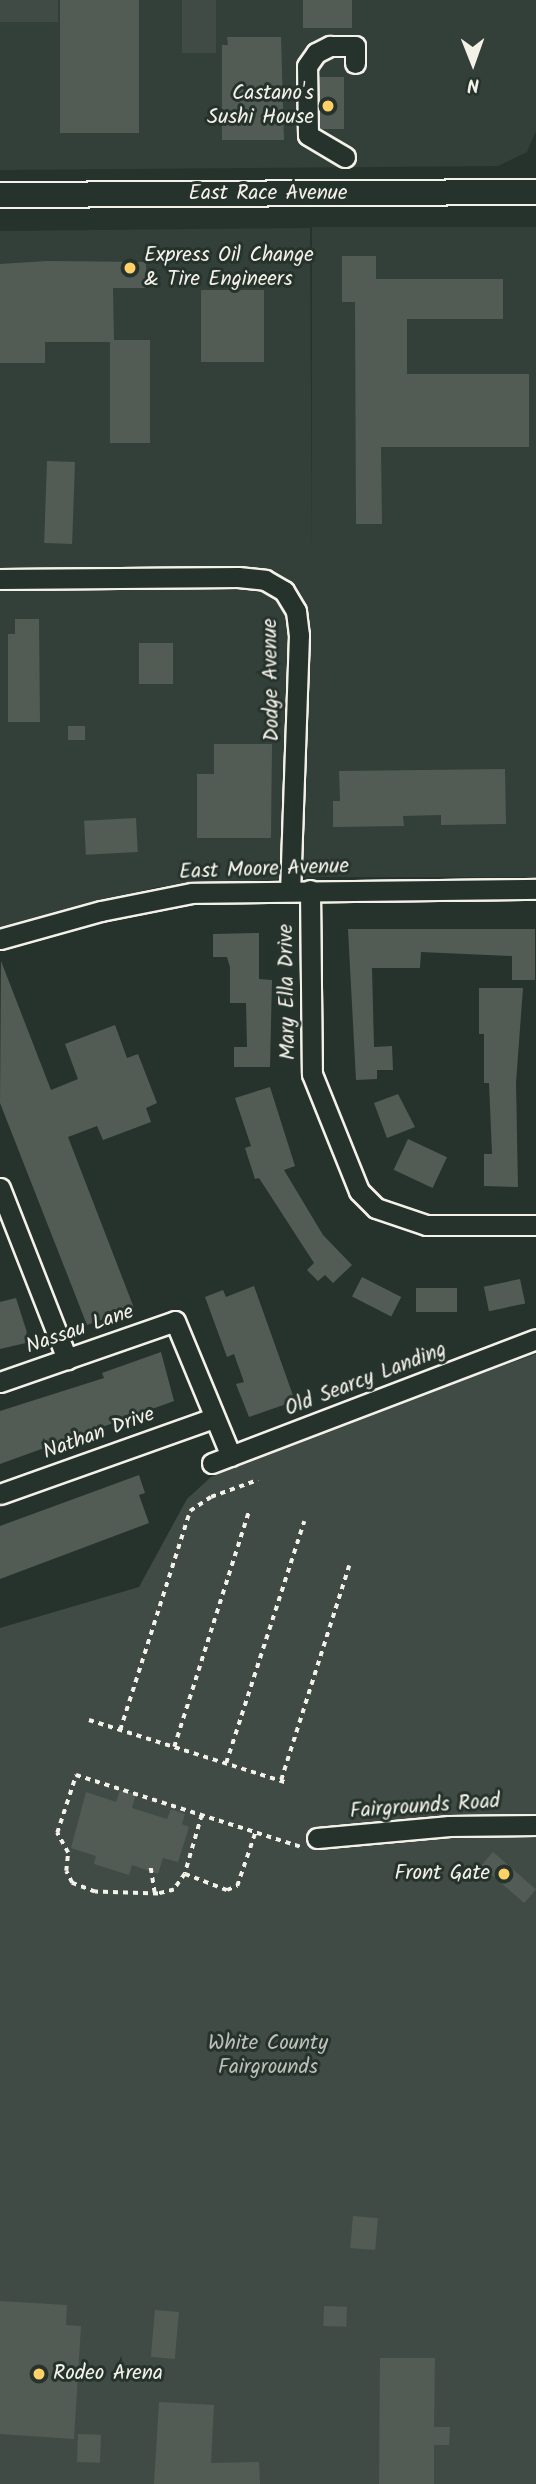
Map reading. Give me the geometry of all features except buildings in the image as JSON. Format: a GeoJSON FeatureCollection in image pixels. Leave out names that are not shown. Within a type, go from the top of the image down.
{"type":"FeatureCollection","features":[{"type":"Feature","properties":{"kind":"main road","name":"East Race Avenue"},"geometry":{"type":"LineString","coordinates":[[0,195],[536,192]]}},
{"type":"Feature","properties":{"kind":"street"},"geometry":{"type":"LineString","coordinates":[[345,157],[308,135],[307,66],[316,52],[330,46],[355,46],[355,63]]}},
{"type":"Feature","properties":{"kind":"street","name":"Dodge Avenue"},"geometry":{"type":"LineString","coordinates":[[0,579],[238,577],[265,580],[284,591],[296,611],[299,635],[290,890]]}},
{"type":"Feature","properties":{"kind":"street","name":"East Moore Avenue"},"geometry":{"type":"LineString","coordinates":[[0,939],[146,900],[192,893],[536,889]]}},
{"type":"Feature","properties":{"kind":"street","name":"Mary Ella Drive"},"geometry":{"type":"LineString","coordinates":[[310,890],[312,1074],[359,1191],[387,1213],[426,1225],[536,1225]]}},
{"type":"Feature","properties":{"kind":"street"},"geometry":{"type":"LineString","coordinates":[[0,1188],[67,1359]]}},
{"type":"Feature","properties":{"kind":"street","name":"Nassau Lane"},"geometry":{"type":"LineString","coordinates":[[0,1382],[175,1321],[212,1418]]}},
{"type":"Feature","properties":{"kind":"street","name":"Old Searcy Landing"},"geometry":{"type":"LineString","coordinates":[[212,1463],[536,1339]]}},
{"type":"Feature","properties":{"kind":"street"},"geometry":{"type":"LineString","coordinates":[[212,1418],[231,1456]]}},
{"type":"Feature","properties":{"kind":"street","name":"Nathan Drive"},"geometry":{"type":"LineString","coordinates":[[0,1494],[212,1418]]}},
{"type":"Feature","properties":{"kind":"street","name":"Fairgrounds Road"},"geometry":{"type":"LineString","coordinates":[[314,1844],[449,1826],[536,1825]]}},
{"type":"Feature","properties":{"kind":"path"},"geometry":{"type":"LineString","coordinates":[[120,1730],[190,1511],[211,1497],[258,1480]]}},
{"type":"Feature","properties":{"kind":"path"},"geometry":{"type":"LineString","coordinates":[[174,1747],[249,1511]]}},
{"type":"Feature","properties":{"kind":"path"},"geometry":{"type":"LineString","coordinates":[[226,1763],[304,1521]]}},
{"type":"Feature","properties":{"kind":"path"},"geometry":{"type":"LineString","coordinates":[[89,1720],[283,1781],[349,1565]]}},
{"type":"Feature","properties":{"kind":"path"},"geometry":{"type":"LineString","coordinates":[[202,1815],[185,1874],[174,1890],[155,1894],[86,1891],[68,1877],[68,1853],[57,1833],[76,1775],[256,1832],[314,1844]]}},
{"type":"Feature","properties":{"kind":"path"},"geometry":{"type":"LineString","coordinates":[[185,1874],[234,1891],[256,1832]]}},
{"type":"Feature","properties":{"kind":"path"},"geometry":{"type":"LineString","coordinates":[[152,1868],[155,1894]]}},
{"type":"Feature","properties":{"kind":"shaded area"},"geometry":{"type":"Polygon","coordinates":[[[0,0],[536,0],[536,131],[527,152],[498,166],[0,170],[0,0]]]}},
{"type":"Feature","properties":{"kind":"shaded area"},"geometry":{"type":"Polygon","coordinates":[[[312,227],[536,227],[536,877],[312,877],[312,227]]]}},
{"type":"Feature","properties":{"kind":"shaded area"},"geometry":{"type":"Polygon","coordinates":[[[310,228],[314,877],[157,887],[0,930],[0,231],[310,228]]]}},
{"type":"Feature","properties":{"kind":"green space"},"geometry":{"type":"Polygon","coordinates":[[[0,0],[58,0],[58,22],[0,22],[0,0]]]}},
{"type":"Feature","properties":{"kind":"green space"},"geometry":{"type":"Polygon","coordinates":[[[182,0],[216,0],[216,53],[182,53],[182,0]]]}},
{"type":"Feature","properties":{"kind":"green space","name":"White County Fairgrounds"},"geometry":{"type":"Polygon","coordinates":[[[536,1354],[536,2484],[0,2484],[0,1628],[139,1587],[187,1499],[211,1477],[318,1432],[536,1354]]]}},
{"type":"Feature","properties":{"kind":"place","name":"Castano's Sushi House"},"geometry":{"type":"Point","coordinates":[328,106]}},
{"type":"Feature","properties":{"kind":"place","name":"Express Oil Change & Tire Engineers"},"geometry":{"type":"Point","coordinates":[130,268]}},
{"type":"Feature","properties":{"kind":"place","name":"Front Gate"},"geometry":{"type":"Point","coordinates":[504,1874]}},
{"type":"Feature","properties":{"kind":"place","name":"Rodeo Arena"},"geometry":{"type":"Point","coordinates":[39,2374]}}]}
